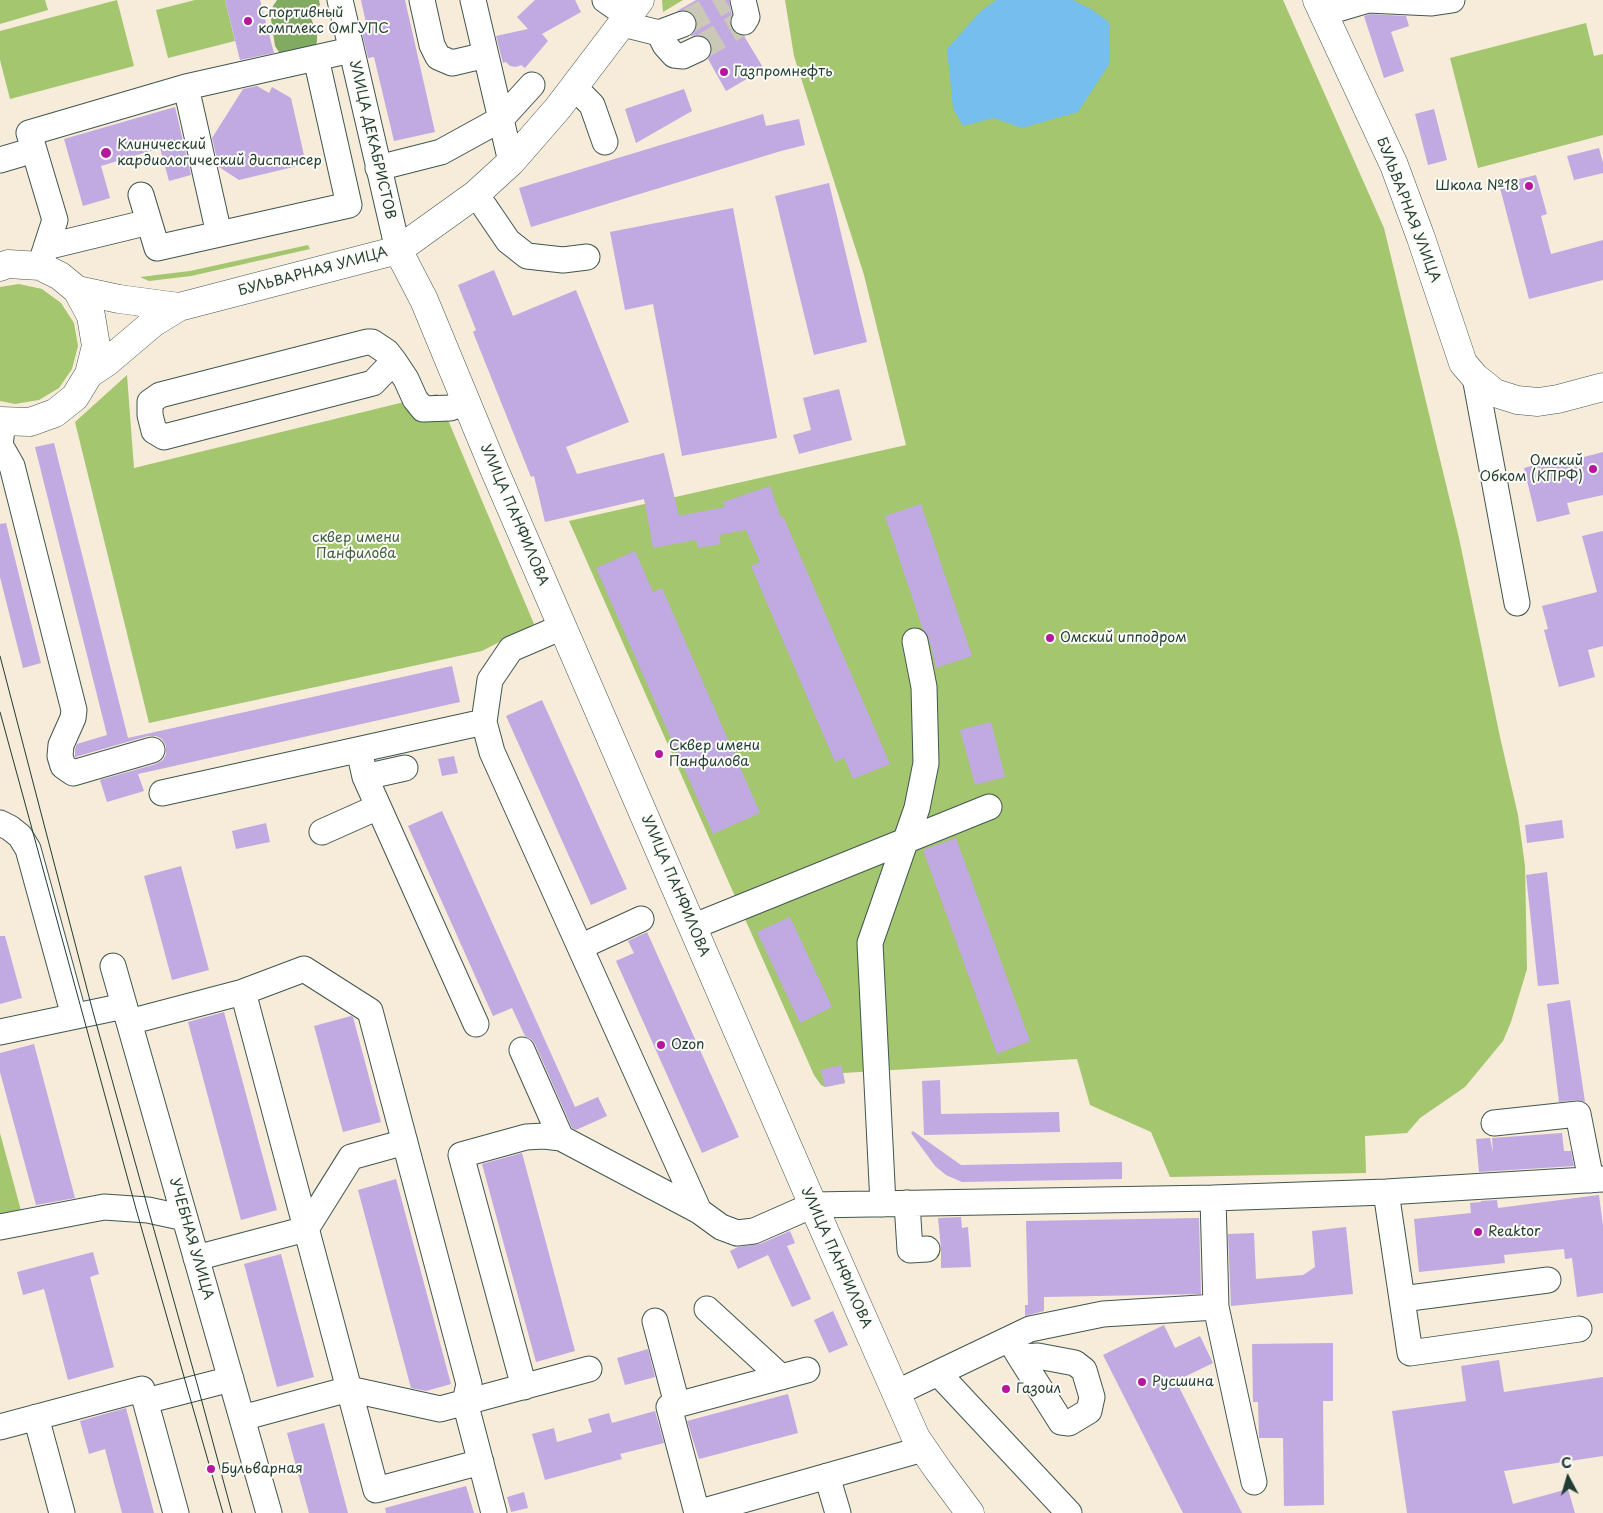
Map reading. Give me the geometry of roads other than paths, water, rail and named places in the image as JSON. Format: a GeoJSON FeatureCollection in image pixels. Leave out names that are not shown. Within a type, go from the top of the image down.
{"type":"FeatureCollection","features":[{"type":"Feature","properties":{"kind":"main road","name":"БУЛЬВАРНАЯ УЛИЦА"},"geometry":{"type":"LineString","coordinates":[[1321,7],[1394,165],[1463,363],[1475,378],[1495,392],[1517,400],[1538,402],[1558,399],[1603,387]]}},
{"type":"Feature","properties":{"kind":"main road","name":"БУЛЬВАРНАЯ УЛИЦА"},"geometry":{"type":"LineString","coordinates":[[90,374],[153,323],[179,306],[398,250],[476,194],[511,162],[574,88],[630,13]]}},
{"type":"Feature","properties":{"kind":"main road","name":"УЛИЦА ПАНФИЛОВА"},"geometry":{"type":"LineString","coordinates":[[398,250],[424,300],[562,627],[916,1438],[970,1513]]}},
{"type":"Feature","properties":{"kind":"main road"},"geometry":{"type":"LineString","coordinates":[[0,267],[43,256],[60,276],[77,290],[92,316],[96,346],[90,374],[75,396],[55,413],[30,422],[2,421]]}},
{"type":"Feature","properties":{"kind":"main road","name":"БУЛЬВАРНАЯ УЛИЦА"},"geometry":{"type":"LineString","coordinates":[[77,290],[119,299],[179,306]]}},
{"type":"Feature","properties":{"kind":"street","name":"УЛИЦА ДЕКАБРИСТОВ"},"geometry":{"type":"LineString","coordinates":[[340,0],[398,250]]}},
{"type":"Feature","properties":{"kind":"street"},"geometry":{"type":"LineString","coordinates":[[422,0],[432,45],[438,57],[452,63],[486,55]]}},
{"type":"Feature","properties":{"kind":"street"},"geometry":{"type":"LineString","coordinates":[[473,0],[511,162]]}},
{"type":"Feature","properties":{"kind":"street"},"geometry":{"type":"LineString","coordinates":[[605,0],[630,13],[660,33],[665,45],[674,55],[683,56],[698,49]]}},
{"type":"Feature","properties":{"kind":"street"},"geometry":{"type":"LineString","coordinates":[[1321,7],[1368,0],[1432,3],[1452,0]]}},
{"type":"Feature","properties":{"kind":"street"},"geometry":{"type":"LineString","coordinates":[[660,33],[683,24]]}},
{"type":"Feature","properties":{"kind":"street"},"geometry":{"type":"LineString","coordinates":[[43,256],[55,220],[29,133],[186,87],[319,69],[351,50]]}},
{"type":"Feature","properties":{"kind":"street"},"geometry":{"type":"LineString","coordinates":[[141,195],[157,248],[349,205],[319,69]]}},
{"type":"Feature","properties":{"kind":"street"},"geometry":{"type":"LineString","coordinates":[[378,168],[441,152],[501,119],[532,85]]}},
{"type":"Feature","properties":{"kind":"street"},"geometry":{"type":"LineString","coordinates":[[186,87],[220,234]]}},
{"type":"Feature","properties":{"kind":"street"},"geometry":{"type":"LineString","coordinates":[[574,88],[592,105],[605,142]]}},
{"type":"Feature","properties":{"kind":"street"},"geometry":{"type":"LineString","coordinates":[[0,160],[34,150]]}},
{"type":"Feature","properties":{"kind":"street"},"geometry":{"type":"LineString","coordinates":[[476,194],[508,241],[527,256],[563,260],[587,257]]}},
{"type":"Feature","properties":{"kind":"street"},"geometry":{"type":"LineString","coordinates":[[43,256],[149,222]]}},
{"type":"Feature","properties":{"kind":"street"},"geometry":{"type":"LineString","coordinates":[[394,361],[373,383],[164,437],[154,431],[150,415],[150,402],[160,395],[367,342],[372,342],[387,352],[394,361],[406,379],[423,409],[450,408],[466,402]]}},
{"type":"Feature","properties":{"kind":"street"},"geometry":{"type":"LineString","coordinates":[[1475,378],[1518,603]]}},
{"type":"Feature","properties":{"kind":"street"},"geometry":{"type":"LineString","coordinates":[[2,421],[0,445],[12,466],[74,710],[73,718],[61,745],[60,756],[63,766],[73,773],[152,750]]}},
{"type":"Feature","properties":{"kind":"street"},"geometry":{"type":"LineString","coordinates":[[562,627],[511,649],[490,680],[484,722],[492,752],[699,1211]]}},
{"type":"Feature","properties":{"kind":"street"},"geometry":{"type":"LineString","coordinates":[[915,641],[924,687],[926,763],[917,808],[870,943],[895,1203],[910,1250],[928,1249]]}},
{"type":"Feature","properties":{"kind":"street"},"geometry":{"type":"LineString","coordinates":[[162,793],[484,722]]}},
{"type":"Feature","properties":{"kind":"street"},"geometry":{"type":"LineString","coordinates":[[359,750],[364,777],[476,1024]]}},
{"type":"Feature","properties":{"kind":"street"},"geometry":{"type":"LineString","coordinates":[[364,777],[405,768]]}},
{"type":"Feature","properties":{"kind":"street"},"geometry":{"type":"LineString","coordinates":[[322,832],[378,807]]}},
{"type":"Feature","properties":{"kind":"street"},"geometry":{"type":"LineString","coordinates":[[692,927],[990,807]]}},
{"type":"Feature","properties":{"kind":"street"},"geometry":{"type":"LineString","coordinates":[[0,823],[20,836],[28,849],[74,1016]]}},
{"type":"Feature","properties":{"kind":"street"},"geometry":{"type":"LineString","coordinates":[[580,946],[640,919]]}},
{"type":"Feature","properties":{"kind":"street","name":"УЧЕБНАЯ УЛИЦА"},"geometry":{"type":"LineString","coordinates":[[113,966],[269,1513]]}},
{"type":"Feature","properties":{"kind":"street"},"geometry":{"type":"LineString","coordinates":[[0,1032],[74,1016],[127,1014],[243,992],[304,970],[370,1011],[469,1384],[465,1402],[494,1513]]}},
{"type":"Feature","properties":{"kind":"street"},"geometry":{"type":"LineString","coordinates":[[243,992],[376,1490],[481,1462]]}},
{"type":"Feature","properties":{"kind":"street"},"geometry":{"type":"LineString","coordinates":[[522,1050],[562,1138]]}},
{"type":"Feature","properties":{"kind":"street"},"geometry":{"type":"LineString","coordinates":[[524,1387],[461,1155],[526,1137],[562,1138],[699,1211],[721,1227],[737,1233],[754,1231],[813,1204],[1213,1198],[1386,1192],[1597,1179],[1578,1114],[1494,1123]]}},
{"type":"Feature","properties":{"kind":"street"},"geometry":{"type":"LineString","coordinates":[[196,1258],[306,1228],[351,1156],[405,1142]]}},
{"type":"Feature","properties":{"kind":"street"},"geometry":{"type":"LineString","coordinates":[[1386,1192],[1410,1353],[1579,1329]]}},
{"type":"Feature","properties":{"kind":"street"},"geometry":{"type":"LineString","coordinates":[[1213,1198],[1216,1307],[1254,1482]]}},
{"type":"Feature","properties":{"kind":"street"},"geometry":{"type":"LineString","coordinates":[[0,1227],[104,1207],[148,1210],[185,1218]]}},
{"type":"Feature","properties":{"kind":"street"},"geometry":{"type":"LineString","coordinates":[[1402,1299],[1548,1280]]}},
{"type":"Feature","properties":{"kind":"street"},"geometry":{"type":"LineString","coordinates":[[896,1393],[938,1373],[1014,1348],[1030,1329],[1103,1314],[1216,1307]]}},
{"type":"Feature","properties":{"kind":"street"},"geometry":{"type":"LineString","coordinates":[[707,1309],[781,1377]]}},
{"type":"Feature","properties":{"kind":"street"},"geometry":{"type":"LineString","coordinates":[[655,1321],[677,1404]]}},
{"type":"Feature","properties":{"kind":"street"},"geometry":{"type":"LineString","coordinates":[[242,1418],[349,1390],[440,1409],[589,1369]]}},
{"type":"Feature","properties":{"kind":"street"},"geometry":{"type":"LineString","coordinates":[[807,1370],[669,1407],[697,1513],[923,1449]]}},
{"type":"Feature","properties":{"kind":"street"},"geometry":{"type":"LineString","coordinates":[[938,1373],[1070,1513]]}},
{"type":"Feature","properties":{"kind":"street"},"geometry":{"type":"LineString","coordinates":[[146,1401],[231,1379]]}},
{"type":"Feature","properties":{"kind":"street"},"geometry":{"type":"LineString","coordinates":[[0,1427],[142,1389],[176,1513]]}},
{"type":"Feature","properties":{"kind":"street"},"geometry":{"type":"LineString","coordinates":[[36,1417],[62,1513]]}},
{"type":"Feature","properties":{"kind":"street"},"geometry":{"type":"LineString","coordinates":[[827,1476],[838,1513]]}},
{"type":"Feature","properties":{"kind":"water"},"geometry":{"type":"Polygon","coordinates":[[[996,0],[1073,0],[1091,9],[1109,22],[1110,63],[1078,112],[1022,128],[994,118],[963,126],[953,108],[947,49],[980,12],[996,0]]]}},
{"type":"Feature","properties":{"kind":"tunnel"},"geometry":{"type":"LineString","coordinates":[[683,24],[725,0]]}},
{"type":"Feature","properties":{"kind":"tunnel"},"geometry":{"type":"LineString","coordinates":[[698,49],[744,22]]}},
{"type":"Feature","properties":{"kind":"tram line"},"geometry":{"type":"LineString","coordinates":[[0,656],[93,1012],[232,1513]]}},
{"type":"Feature","properties":{"kind":"tram line"},"geometry":{"type":"LineString","coordinates":[[0,712],[136,1209],[223,1513]]}},
{"type":"Feature","properties":{"kind":"place","name":"Спортивный комплекс ОмГУПС"},"geometry":{"type":"Point","coordinates":[248,21]}},
{"type":"Feature","properties":{"kind":"place","name":"Газпромнефть"},"geometry":{"type":"Point","coordinates":[724,72]}},
{"type":"Feature","properties":{"kind":"place","name":"Клинический кардиологический диспансер"},"geometry":{"type":"Point","coordinates":[106,153]}},
{"type":"Feature","properties":{"kind":"place","name":"Школа №18"},"geometry":{"type":"Point","coordinates":[1529,186]}},
{"type":"Feature","properties":{"kind":"place","name":"Омский Обком (КПРФ)"},"geometry":{"type":"Point","coordinates":[1593,469]}},
{"type":"Feature","properties":{"kind":"place","name":"Омский ипподром"},"geometry":{"type":"Point","coordinates":[1050,638]}},
{"type":"Feature","properties":{"kind":"place","name":"Сквер имени Панфилова"},"geometry":{"type":"Point","coordinates":[659,754]}},
{"type":"Feature","properties":{"kind":"place","name":"Ozon"},"geometry":{"type":"Point","coordinates":[661,1045]}},
{"type":"Feature","properties":{"kind":"place","name":"Reaktor"},"geometry":{"type":"Point","coordinates":[1478,1232]}},
{"type":"Feature","properties":{"kind":"place","name":"Русшина"},"geometry":{"type":"Point","coordinates":[1142,1382]}},
{"type":"Feature","properties":{"kind":"place","name":"Газоил"},"geometry":{"type":"Point","coordinates":[1006,1389]}},
{"type":"Feature","properties":{"kind":"place","name":"Бульварная"},"geometry":{"type":"Point","coordinates":[211,1469]}},
{"type":"Feature","properties":{"kind":"park label","name":"сквер имени Панфилова"},"geometry":{"type":"Point","coordinates":[356,546]}}]}
